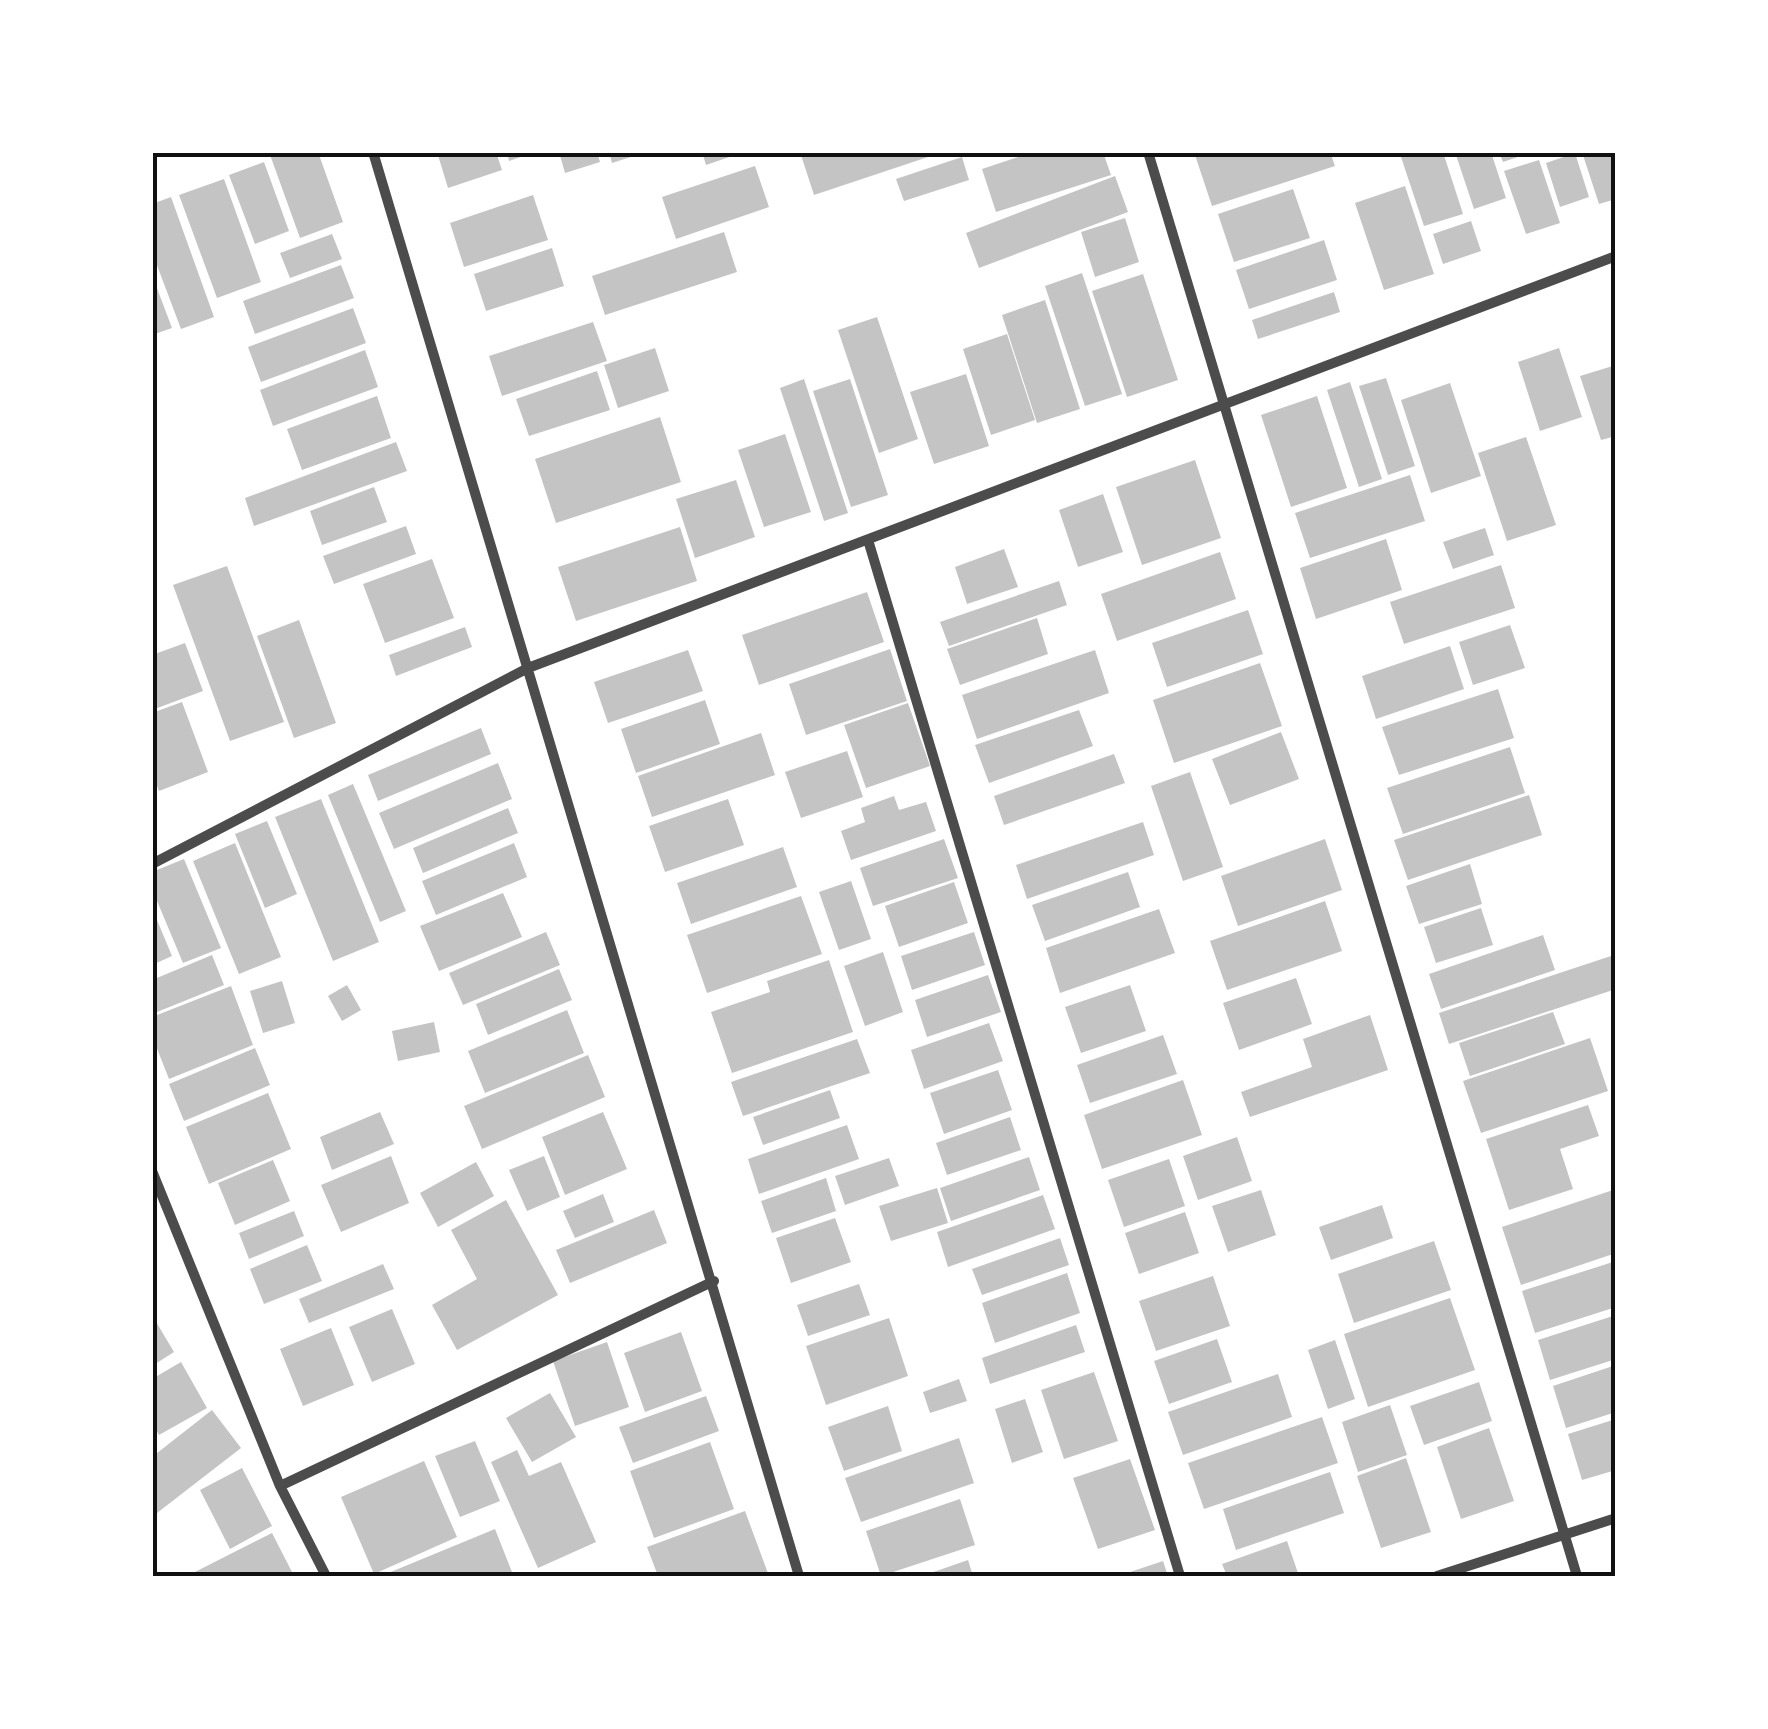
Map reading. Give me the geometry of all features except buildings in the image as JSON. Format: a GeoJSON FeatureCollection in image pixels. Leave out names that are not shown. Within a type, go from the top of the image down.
{"type":"FeatureCollection","features":[{"type":"Feature","properties":{"kind":"street"},"geometry":{"type":"LineString","coordinates":[[373,152],[714,1281],[799,1576]]}},
{"type":"Feature","properties":{"kind":"street"},"geometry":{"type":"LineString","coordinates":[[1148,152],[1577,1576]]}},
{"type":"Feature","properties":{"kind":"street"},"geometry":{"type":"LineString","coordinates":[[152,864],[528,668],[1616,256]]}},
{"type":"Feature","properties":{"kind":"street"},"geometry":{"type":"LineString","coordinates":[[868,540],[1180,1576]]}},
{"type":"Feature","properties":{"kind":"street"},"geometry":{"type":"LineString","coordinates":[[152,1170],[280,1486],[326,1576]]}},
{"type":"Feature","properties":{"kind":"street"},"geometry":{"type":"LineString","coordinates":[[280,1486],[714,1281]]}},
{"type":"Feature","properties":{"kind":"street"},"geometry":{"type":"LineString","coordinates":[[1436,1576],[1616,1518]]}}]}
